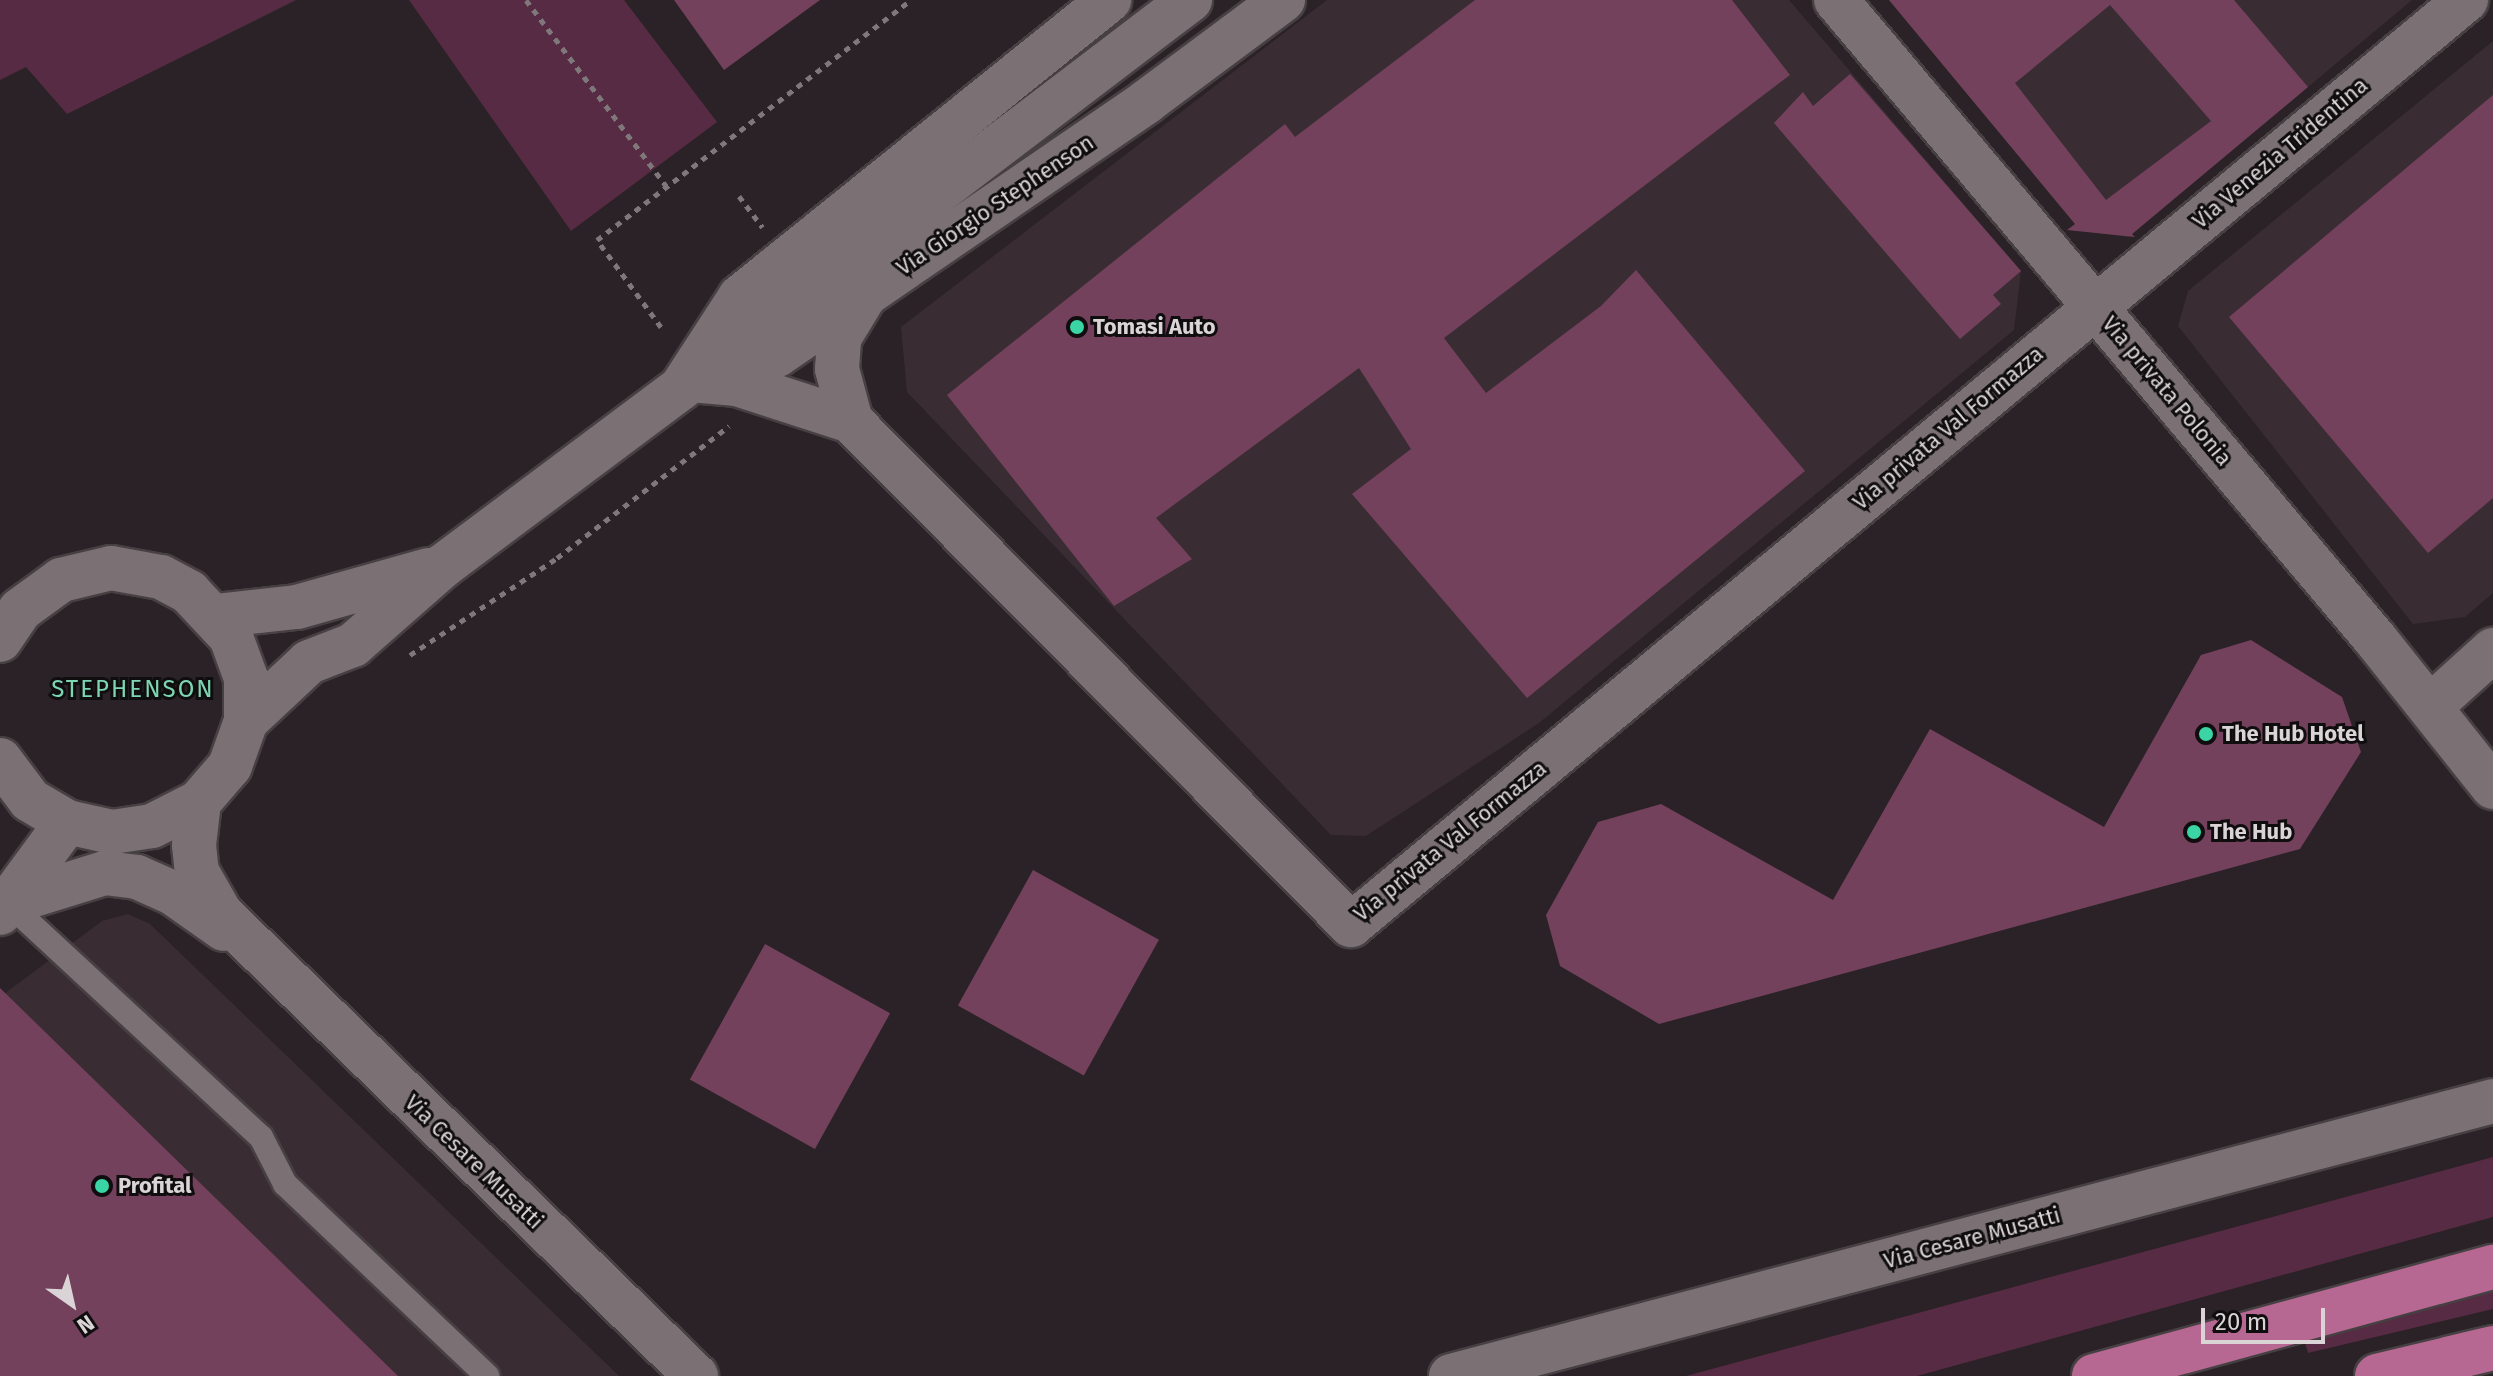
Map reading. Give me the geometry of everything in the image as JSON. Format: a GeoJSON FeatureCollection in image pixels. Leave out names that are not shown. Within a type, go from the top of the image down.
{"type":"FeatureCollection","features":[{"type":"Feature","properties":{"kind":"highway"},"geometry":{"type":"LineString","coordinates":[[2094,1376],[2493,1267]]}},
{"type":"Feature","properties":{"kind":"highway"},"geometry":{"type":"LineString","coordinates":[[2377,1376],[2493,1348]]}},
{"type":"Feature","properties":{"kind":"street","name":"Via Giorgio Stephenson"},"geometry":{"type":"LineString","coordinates":[[691,380],[740,297],[1109,0]]}},
{"type":"Feature","properties":{"kind":"street"},"geometry":{"type":"LineString","coordinates":[[691,380],[1190,0]]}},
{"type":"Feature","properties":{"kind":"street","name":"Via Giorgio Stephenson"},"geometry":{"type":"LineString","coordinates":[[246,721],[309,662],[353,645],[443,566],[691,380],[777,355],[1146,102],[1283,0]]}},
{"type":"Feature","properties":{"kind":"street","name":"Via privata Polonia"},"geometry":{"type":"LineString","coordinates":[[1836,0],[2431,706],[2493,787]]}},
{"type":"Feature","properties":{"kind":"street","name":"Via Venezia Tridentina"},"geometry":{"type":"LineString","coordinates":[[2095,306],[2466,0]]}},
{"type":"Feature","properties":{"kind":"street","name":"Via privata Val Formazza"},"geometry":{"type":"LineString","coordinates":[[851,421],[837,369],[839,338],[867,292]]}},
{"type":"Feature","properties":{"kind":"street","name":"Via privata Val Formazza"},"geometry":{"type":"LineString","coordinates":[[691,380],[737,384],[851,421],[1351,925],[2095,306]]}},
{"type":"Feature","properties":{"kind":"street","name":"Via Giorgio Stephenson"},"geometry":{"type":"LineString","coordinates":[[215,616],[297,607],[443,566]]}},
{"type":"Feature","properties":{"kind":"street"},"geometry":{"type":"LineString","coordinates":[[0,760],[30,800],[67,822],[112,832],[152,826],[199,802],[230,766],[246,721],[246,678],[231,637],[215,616],[189,592],[161,577],[111,568],[61,580],[7,622]]}},
{"type":"Feature","properties":{"kind":"street"},"geometry":{"type":"LineString","coordinates":[[2431,706],[2493,650]]}},
{"type":"Feature","properties":{"kind":"street","name":"Via Cesare Musatti"},"geometry":{"type":"LineString","coordinates":[[199,802],[194,845],[197,872],[221,914],[252,949],[696,1376]]}},
{"type":"Feature","properties":{"kind":"street"},"geometry":{"type":"LineString","coordinates":[[4,908],[67,822]]}},
{"type":"Feature","properties":{"kind":"street","name":"Via Cesare Musatti"},"geometry":{"type":"LineString","coordinates":[[4,908],[82,876],[105,873],[137,877],[173,893],[252,949]]}},
{"type":"Feature","properties":{"kind":"street","name":"Via Cesare Musatti"},"geometry":{"type":"LineString","coordinates":[[1451,1376],[2493,1101]]}},
{"type":"Feature","properties":{"kind":"lane"},"geometry":{"type":"LineString","coordinates":[[4,908],[261,1137],[285,1184],[487,1376]]}},
{"type":"Feature","properties":{"kind":"path"},"geometry":{"type":"LineString","coordinates":[[526,0],[666,186]]}},
{"type":"Feature","properties":{"kind":"path"},"geometry":{"type":"LineString","coordinates":[[661,327],[597,240],[911,0]]}},
{"type":"Feature","properties":{"kind":"path"},"geometry":{"type":"LineString","coordinates":[[739,196],[771,238]]}},
{"type":"Feature","properties":{"kind":"path"},"geometry":{"type":"LineString","coordinates":[[396,661],[464,623],[545,566],[738,419]]}},
{"type":"Feature","properties":{"kind":"shaded area"},"geometry":{"type":"Polygon","coordinates":[[[0,0],[296,0],[67,114],[26,67],[0,80],[0,0]]]}},
{"type":"Feature","properties":{"kind":"shaded area"},"geometry":{"type":"Polygon","coordinates":[[[409,0],[624,0],[717,122],[571,231],[409,0]]]}},
{"type":"Feature","properties":{"kind":"shaded area"},"geometry":{"type":"Polygon","coordinates":[[[1327,0],[1789,0],[2021,271],[2014,330],[1539,723],[1366,836],[1331,835],[907,392],[901,327],[1327,0]]]}},
{"type":"Feature","properties":{"kind":"shaded area"},"geometry":{"type":"Polygon","coordinates":[[[1889,0],[2412,0],[2129,237],[2081,231],[1889,0]]]}},
{"type":"Feature","properties":{"kind":"shaded area"},"geometry":{"type":"Polygon","coordinates":[[[2493,41],[2493,593],[2465,617],[2413,624],[2178,326],[2188,291],[2493,41]]]}},
{"type":"Feature","properties":{"kind":"shaded area"},"geometry":{"type":"Polygon","coordinates":[[[128,914],[150,924],[619,1376],[0,1376],[0,997],[102,921],[128,914]]]}},
{"type":"Feature","properties":{"kind":"shaded area"},"geometry":{"type":"Polygon","coordinates":[[[2493,1157],[2493,1217],[1917,1376],[1686,1376],[2493,1157]]]}},
{"type":"Feature","properties":{"kind":"shaded area"},"geometry":{"type":"Polygon","coordinates":[[[2493,1287],[2493,1309],[2308,1353],[2304,1339],[2493,1287]]]}},
{"type":"Feature","properties":{"kind":"building"},"geometry":{"type":"Polygon","coordinates":[[[674,0],[820,0],[724,70],[674,0]]]}},
{"type":"Feature","properties":{"kind":"building"},"geometry":{"type":"Polygon","coordinates":[[[1475,0],[1732,0],[1790,75],[1444,338],[1486,393],[1601,306],[1636,270],[1805,471],[1527,698],[1352,494],[1411,449],[1359,368],[1156,518],[1192,559],[1114,606],[947,395],[1285,124],[1295,137],[1475,0]]]}},
{"type":"Feature","properties":{"kind":"building"},"geometry":{"type":"Polygon","coordinates":[[[1889,0],[2234,0],[2308,87],[2132,234],[2135,237],[2067,230],[2075,224],[1889,0]],[[2110,5],[2015,83],[2106,200],[2211,121],[2110,5]]]}},
{"type":"Feature","properties":{"kind":"building"},"geometry":{"type":"Polygon","coordinates":[[[1850,74],[2021,271],[1993,295],[2001,304],[1960,339],[1774,123],[1803,92],[1813,106],[1850,74]]]}},
{"type":"Feature","properties":{"kind":"building"},"geometry":{"type":"Polygon","coordinates":[[[2493,95],[2493,498],[2428,553],[2229,317],[2493,95]]]}},
{"type":"Feature","properties":{"kind":"building","name":"The Hub"},"geometry":{"type":"Polygon","coordinates":[[[2251,640],[2342,697],[2361,752],[2300,849],[1659,1024],[1560,966],[1546,915],[1598,822],[1661,804],[1833,900],[1930,729],[2104,827],[2201,655],[2251,640]]]}},
{"type":"Feature","properties":{"kind":"building"},"geometry":{"type":"Polygon","coordinates":[[[1033,870],[1159,940],[1084,1075],[958,1006],[1033,870]]]}},
{"type":"Feature","properties":{"kind":"building"},"geometry":{"type":"Polygon","coordinates":[[[765,944],[890,1013],[815,1149],[690,1080],[765,944]]]}},
{"type":"Feature","properties":{"kind":"building","name":"Profital"},"geometry":{"type":"Polygon","coordinates":[[[0,988],[398,1376],[0,1376],[0,988]]]}},
{"type":"Feature","properties":{"kind":"place","name":"Tomasi Auto"},"geometry":{"type":"Point","coordinates":[1077,327]}},
{"type":"Feature","properties":{"kind":"place","name":"The Hub Hotel"},"geometry":{"type":"Point","coordinates":[2206,734]}},
{"type":"Feature","properties":{"kind":"place","name":"The Hub"},"geometry":{"type":"Point","coordinates":[2194,832]}},
{"type":"Feature","properties":{"kind":"place","name":"Profital"},"geometry":{"type":"Point","coordinates":[102,1186]}},
{"type":"Feature","properties":{"kind":"district","name":"STEPHENSON"},"geometry":{"type":"Point","coordinates":[133,690]}}]}
